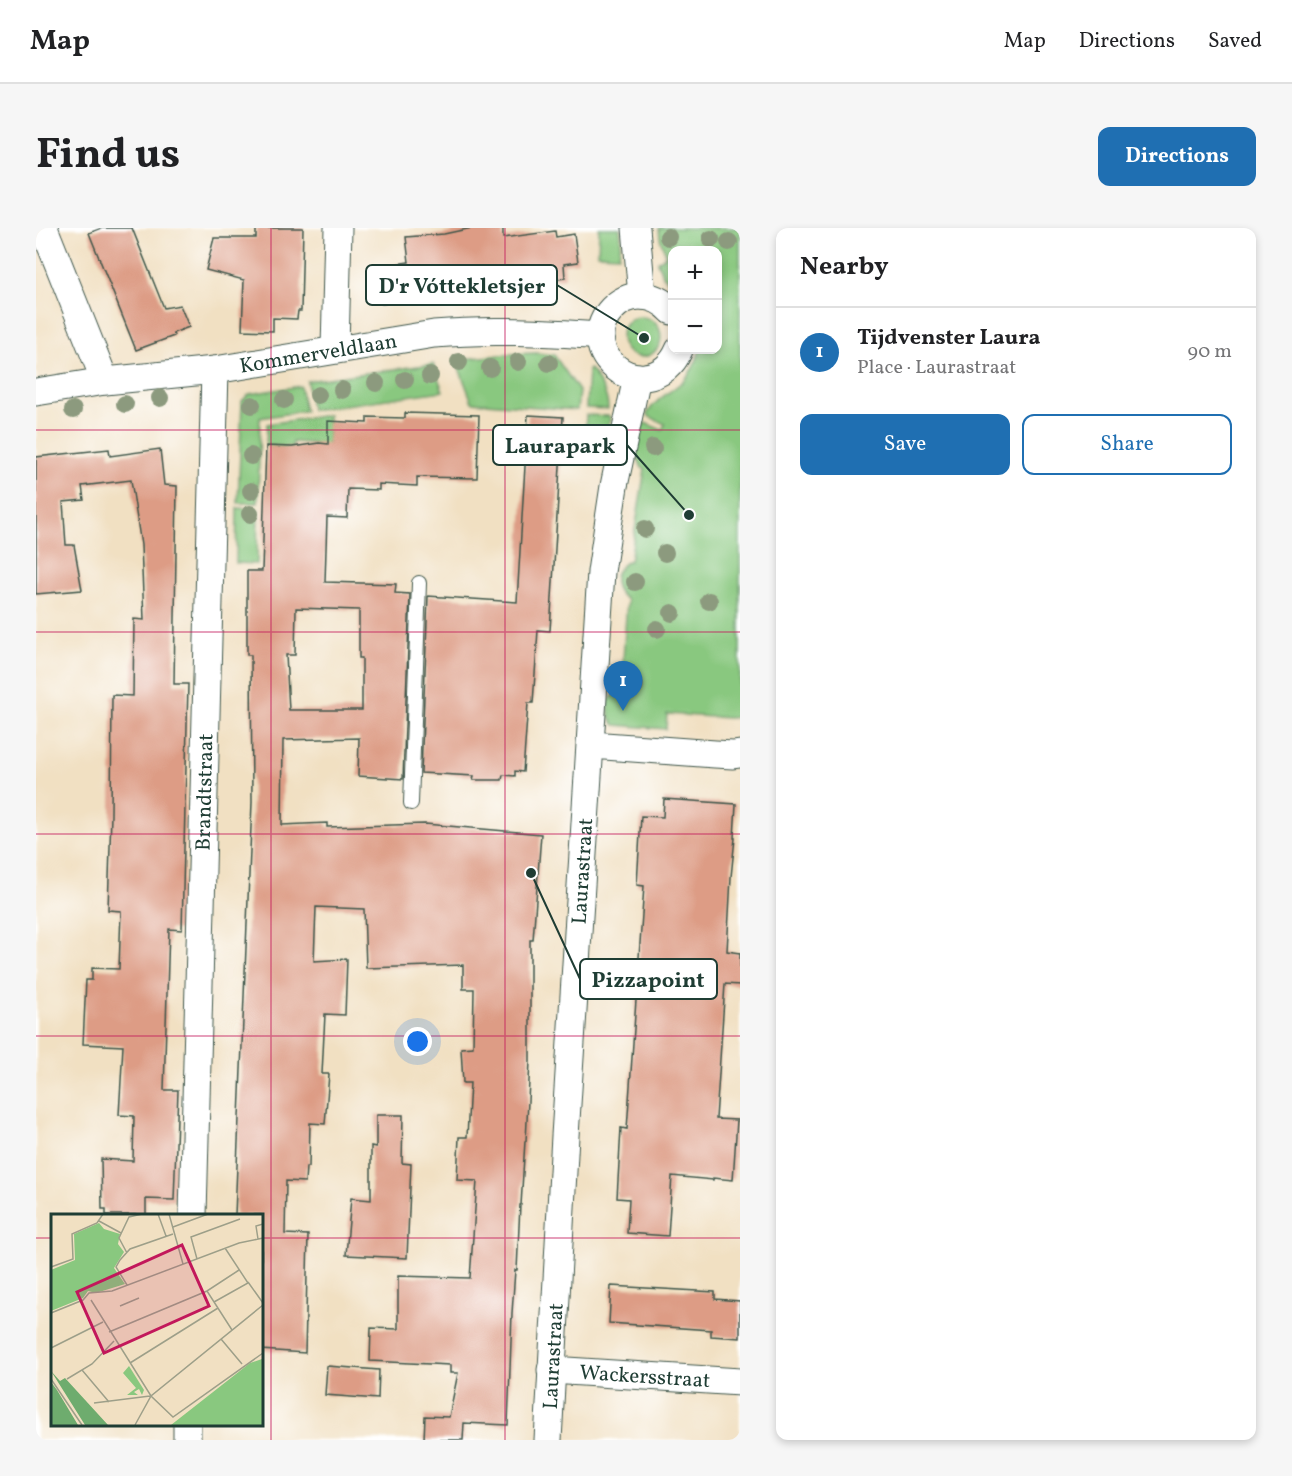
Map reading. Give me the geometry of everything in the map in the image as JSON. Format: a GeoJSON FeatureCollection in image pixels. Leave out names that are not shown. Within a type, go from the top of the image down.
{"type":"FeatureCollection","features":[{"type":"Feature","properties":{"kind":"street"},"geometry":{"type":"LineString","coordinates":[[44,228],[105,381]]}},
{"type":"Feature","properties":{"kind":"street"},"geometry":{"type":"LineString","coordinates":[[335,349],[338,228]]}},
{"type":"Feature","properties":{"kind":"street"},"geometry":{"type":"LineString","coordinates":[[636,228],[642,296]]}},
{"type":"Feature","properties":{"kind":"street"},"geometry":{"type":"LineString","coordinates":[[668,308],[654,298],[642,296],[627,299],[613,307],[604,320],[601,336],[602,347],[609,362],[622,372],[637,377],[660,372],[673,361],[677,354]]}},
{"type":"Feature","properties":{"kind":"street","name":"Kommerveldlaan"},"geometry":{"type":"LineString","coordinates":[[36,392],[105,381],[215,370],[434,334],[517,331],[601,336]]}},
{"type":"Feature","properties":{"kind":"street","name":"Brandtstraat"},"geometry":{"type":"LineString","coordinates":[[193,1214],[215,370]]}},
{"type":"Feature","properties":{"kind":"street","name":"Laurastraat"},"geometry":{"type":"LineString","coordinates":[[548,1440],[601,572],[614,486],[637,377]]}},
{"type":"Feature","properties":{"kind":"street"},"geometry":{"type":"LineString","coordinates":[[591,745],[740,754]]}},
{"type":"Feature","properties":{"kind":"street","name":"Wackersstraat"},"geometry":{"type":"LineString","coordinates":[[551,1370],[740,1382]]}},
{"type":"Feature","properties":{"kind":"lane"},"geometry":{"type":"LineString","coordinates":[[411,803],[419,583]]}},
{"type":"Feature","properties":{"kind":"green space"},"geometry":{"type":"Polygon","coordinates":[[[599,228],[620,228],[619,255],[598,254],[599,228]]]}},
{"type":"Feature","properties":{"kind":"green space"},"geometry":{"type":"Polygon","coordinates":[[[659,228],[740,228],[740,717],[667,714],[666,729],[615,725],[610,716],[609,700],[621,691],[627,600],[617,588],[615,577],[620,568],[630,561],[645,469],[642,468],[636,455],[643,425],[645,423],[662,430],[665,424],[647,414],[659,400],[685,379],[699,354],[722,354],[722,246],[668,246],[668,281],[657,262],[666,256],[659,228]]]}},
{"type":"Feature","properties":{"kind":"green space"},"geometry":{"type":"Polygon","coordinates":[[[641,317],[649,318],[655,323],[660,329],[660,345],[655,351],[649,356],[641,357],[633,356],[627,351],[622,345],[621,337],[622,329],[627,323],[633,318],[641,317]]]}},
{"type":"Feature","properties":{"kind":"green space"},"geometry":{"type":"Polygon","coordinates":[[[537,353],[554,355],[579,391],[577,410],[472,402],[456,360],[537,353]]]}},
{"type":"Feature","properties":{"kind":"green space"},"geometry":{"type":"Polygon","coordinates":[[[433,364],[443,391],[311,410],[307,381],[433,364]]]}},
{"type":"Feature","properties":{"kind":"green space"},"geometry":{"type":"Polygon","coordinates":[[[590,369],[602,388],[608,409],[586,408],[588,370],[590,369]]]}},
{"type":"Feature","properties":{"kind":"green space"},"geometry":{"type":"Polygon","coordinates":[[[300,386],[305,411],[260,418],[258,503],[238,503],[242,401],[249,394],[300,386]]]}},
{"type":"Feature","properties":{"kind":"green space"},"geometry":{"type":"Polygon","coordinates":[[[328,415],[328,444],[293,442],[292,447],[266,446],[267,424],[328,415]]]}},
{"type":"Feature","properties":{"kind":"green space"},"geometry":{"type":"Polygon","coordinates":[[[586,415],[609,416],[610,418],[605,449],[594,460],[583,459],[586,415]]]}},
{"type":"Feature","properties":{"kind":"green space"},"geometry":{"type":"Polygon","coordinates":[[[237,508],[258,509],[257,564],[236,563],[237,508]]]}},
{"type":"Feature","properties":{"kind":"building"},"geometry":{"type":"Polygon","coordinates":[[[102,228],[132,228],[164,308],[180,305],[189,327],[173,333],[174,336],[136,350],[89,233],[102,228]]]}},
{"type":"Feature","properties":{"kind":"building"},"geometry":{"type":"Polygon","coordinates":[[[256,228],[303,228],[301,311],[298,311],[297,319],[273,318],[273,331],[242,330],[244,280],[206,270],[214,238],[256,238],[256,228]]]}},
{"type":"Feature","properties":{"kind":"building"},"geometry":{"type":"Polygon","coordinates":[[[472,228],[503,228],[503,238],[555,231],[556,237],[574,234],[578,262],[564,264],[565,278],[382,304],[376,267],[409,262],[406,237],[444,234],[472,228]]]}},
{"type":"Feature","properties":{"kind":"building"},"geometry":{"type":"Polygon","coordinates":[[[405,413],[479,415],[477,478],[417,477],[417,486],[379,484],[379,490],[348,489],[347,518],[327,517],[325,582],[396,584],[395,593],[410,594],[403,779],[358,776],[359,738],[283,740],[282,825],[327,823],[327,827],[425,824],[541,834],[533,940],[530,940],[530,1061],[517,1270],[515,1270],[512,1313],[508,1425],[464,1423],[463,1440],[424,1440],[425,1416],[449,1417],[458,1373],[450,1373],[450,1365],[370,1361],[371,1328],[398,1329],[398,1276],[470,1278],[477,1181],[457,1180],[459,1137],[467,1137],[470,1083],[463,1083],[461,1048],[473,1047],[474,989],[463,989],[463,965],[366,968],[364,909],[316,907],[314,961],[347,959],[345,1015],[325,1014],[322,1074],[329,1074],[325,1124],[310,1123],[309,1167],[306,1167],[305,1182],[286,1181],[285,1234],[308,1235],[305,1353],[262,1350],[262,1214],[235,1214],[252,802],[251,655],[247,655],[247,571],[262,571],[266,446],[292,447],[328,444],[328,421],[367,423],[367,417],[405,418],[405,413]],[[296,608],[295,655],[286,655],[289,710],[362,710],[362,658],[359,658],[359,610],[296,608]]]}},
{"type":"Feature","properties":{"kind":"building"},"geometry":{"type":"Polygon","coordinates":[[[528,415],[563,417],[550,631],[538,630],[533,703],[528,703],[523,772],[515,771],[515,776],[503,775],[502,780],[473,780],[474,776],[421,773],[428,596],[517,602],[528,415]]]}},
{"type":"Feature","properties":{"kind":"building"},"geometry":{"type":"Polygon","coordinates":[[[109,449],[110,456],[160,449],[164,485],[177,486],[174,684],[188,684],[182,930],[169,929],[164,1090],[178,1090],[174,1200],[146,1199],[146,1214],[106,1214],[106,1209],[102,1209],[101,1159],[133,1161],[134,1116],[119,1115],[123,1046],[83,1044],[86,980],[92,980],[92,968],[119,969],[121,911],[108,910],[112,695],[133,696],[134,619],[144,620],[141,545],[131,480],[82,486],[84,500],[63,502],[66,545],[74,545],[82,590],[36,594],[36,457],[109,449]]]}},
{"type":"Feature","properties":{"kind":"building"},"geometry":{"type":"Polygon","coordinates":[[[664,799],[736,804],[727,951],[740,953],[740,985],[725,984],[716,1119],[737,1120],[733,1180],[672,1176],[668,1236],[627,1233],[629,1199],[617,1198],[621,1128],[627,1129],[644,886],[637,885],[641,816],[663,817],[664,799]]]}},
{"type":"Feature","properties":{"kind":"building"},"geometry":{"type":"Polygon","coordinates":[[[376,1115],[403,1115],[402,1163],[411,1164],[407,1258],[346,1255],[351,1198],[371,1200],[371,1146],[376,1147],[376,1115]]]}},
{"type":"Feature","properties":{"kind":"building"},"geometry":{"type":"Polygon","coordinates":[[[611,1286],[715,1292],[715,1299],[740,1301],[740,1338],[711,1336],[711,1330],[609,1323],[611,1286]]]}},
{"type":"Feature","properties":{"kind":"building"},"geometry":{"type":"Polygon","coordinates":[[[327,1366],[379,1370],[378,1399],[325,1395],[327,1366]]]}},
{"type":"Feature","properties":{"kind":"place","name":"D'r Vóttekletsjer"},"geometry":{"type":"Point","coordinates":[644,338]}},
{"type":"Feature","properties":{"kind":"place","name":"Laurapark"},"geometry":{"type":"Point","coordinates":[689,515]}},
{"type":"Feature","properties":{"kind":"place","name":"Tijdvenster Laura"},"geometry":{"type":"Point","coordinates":[623,711]}},
{"type":"Feature","properties":{"kind":"place","name":"Pizzapoint"},"geometry":{"type":"Point","coordinates":[531,873]}}]}
